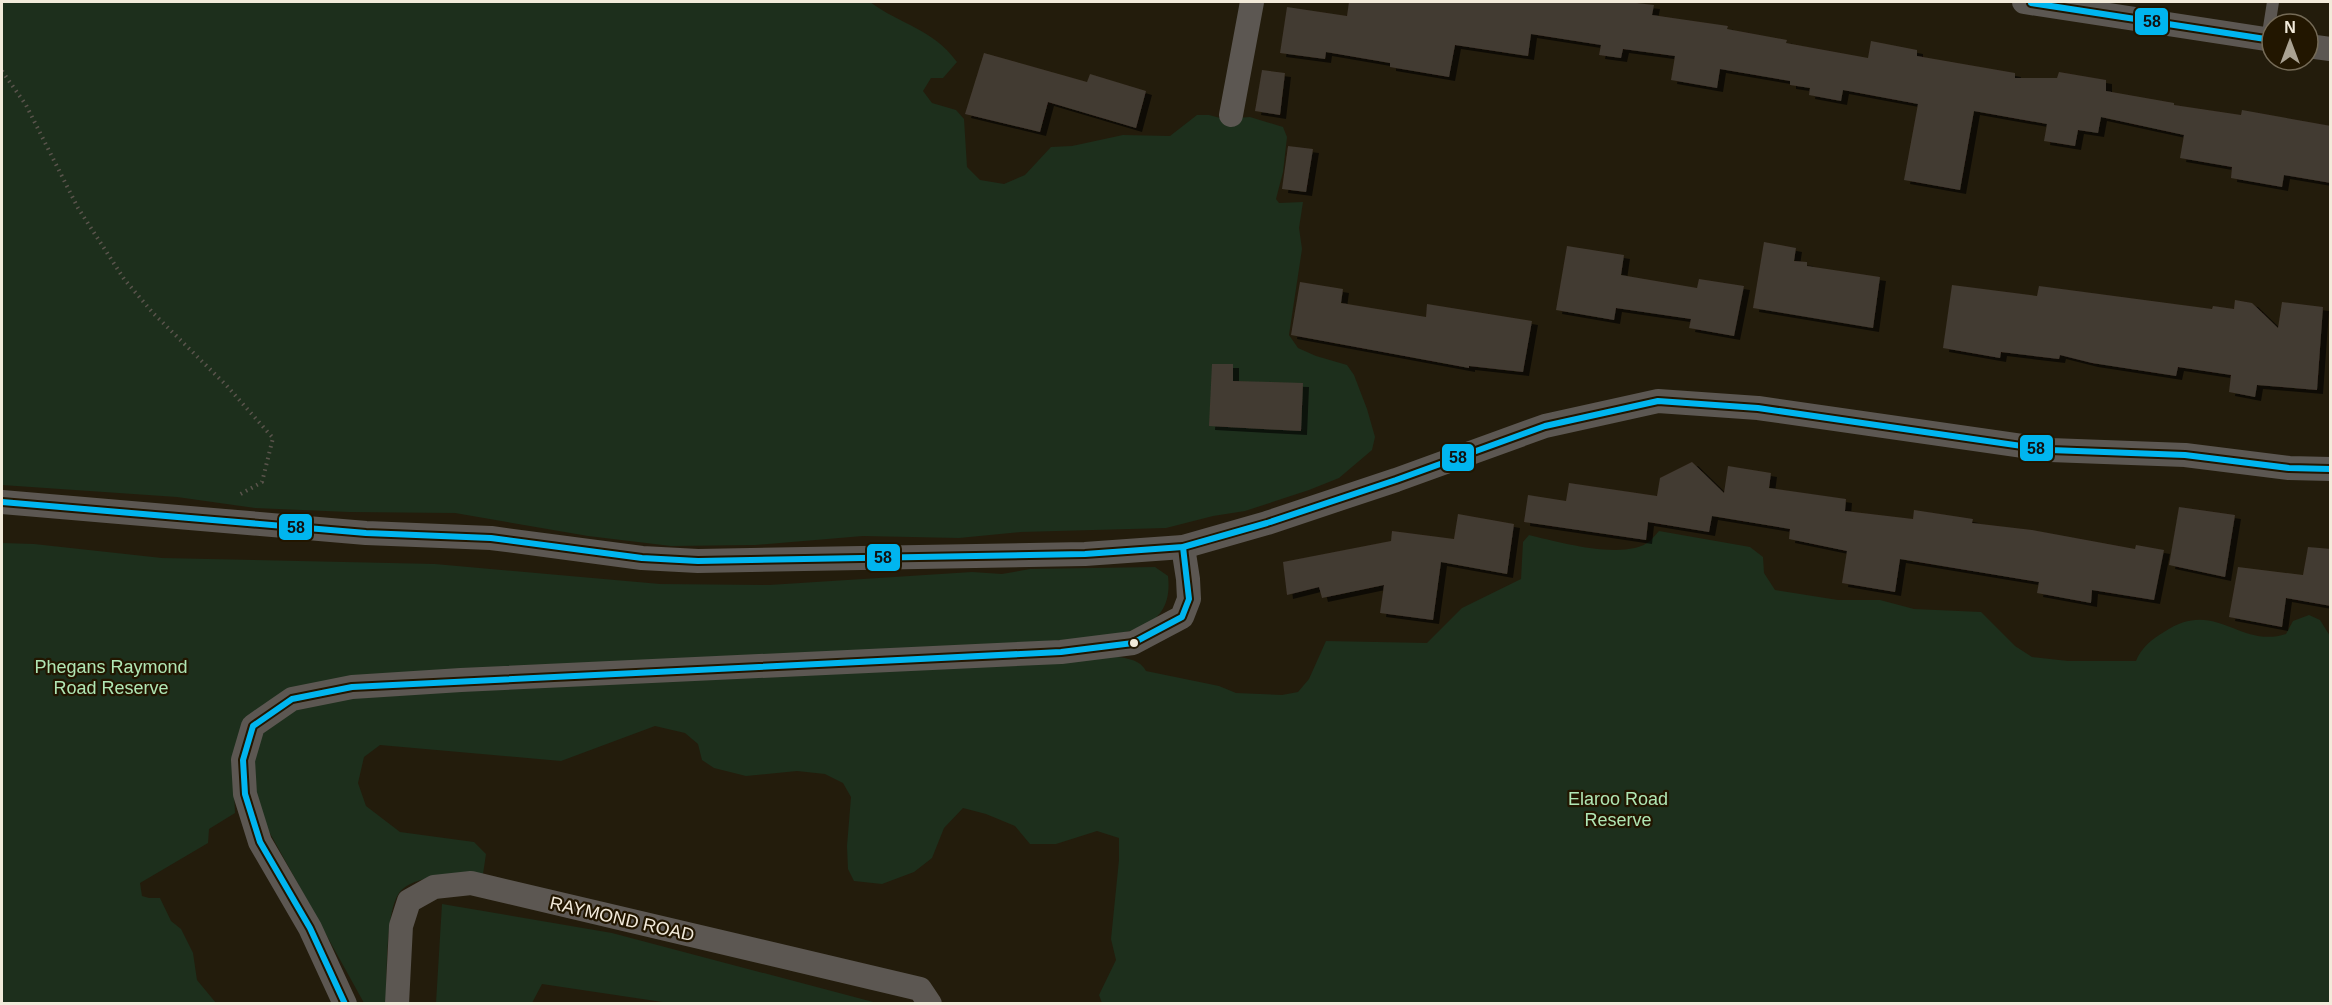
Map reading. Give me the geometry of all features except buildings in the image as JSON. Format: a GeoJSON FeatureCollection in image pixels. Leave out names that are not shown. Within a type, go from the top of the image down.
{"type":"FeatureCollection","features":[{"type":"Feature","properties":{"kind":"street"},"geometry":{"type":"LineString","coordinates":[[1231,115],[1252,2]]}},
{"type":"Feature","properties":{"kind":"street"},"geometry":{"type":"LineString","coordinates":[[2028,2],[2260,38]]}},
{"type":"Feature","properties":{"kind":"street"},"geometry":{"type":"LineString","coordinates":[[2,502],[366,533],[491,538],[642,558],[698,561],[1084,554],[1183,548],[1396,480],[1545,426],[1658,401],[1758,408],[2050,450],[2185,455],[2289,468],[2331,469]]}},
{"type":"Feature","properties":{"kind":"street"},"geometry":{"type":"LineString","coordinates":[[345,1004],[310,928],[260,842],[245,794],[243,760],[253,726],[292,699],[374,685],[1061,652],[1133,643],[1182,617],[1187,608],[1188,579],[1183,548]]}},
{"type":"Feature","properties":{"kind":"street","name":"RAYMOND ROAD"},"geometry":{"type":"LineString","coordinates":[[397,1004],[401,926],[409,901],[434,887],[471,883],[920,989],[930,1004]]}},
{"type":"Feature","properties":{"kind":"path"},"geometry":{"type":"LineString","coordinates":[[2,71],[26,105],[78,208],[124,279],[153,313],[226,385],[273,438],[262,482],[234,498]]}},
{"type":"Feature","properties":{"kind":"green space"},"geometry":{"type":"Polygon","coordinates":[[[2,2],[870,2],[927,34],[957,62],[943,78],[931,78],[923,91],[932,103],[956,110],[964,119],[967,167],[980,180],[1004,184],[1025,175],[1051,147],[1072,146],[1123,135],[1170,136],[1197,115],[1224,119],[1250,117],[1283,127],[1287,137],[1283,172],[1276,199],[1279,203],[1303,202],[1299,228],[1302,249],[1289,335],[1298,348],[1347,365],[1354,375],[1367,409],[1375,437],[1372,450],[1339,478],[1309,490],[1245,511],[1213,516],[1166,528],[1021,532],[959,538],[863,536],[755,545],[671,546],[588,536],[455,513],[255,508],[177,497],[2,485],[2,2]]]}},
{"type":"Feature","properties":{"kind":"green space","name":"Elaroo Road Reserve"},"geometry":{"type":"Polygon","coordinates":[[[1659,531],[1750,547],[1763,557],[1764,573],[1775,590],[1838,600],[1880,600],[1914,609],[1981,612],[2015,646],[2032,657],[2068,661],[2136,661],[2151,641],[2182,623],[2198,620],[2213,621],[2254,635],[2269,637],[2286,634],[2293,621],[2309,615],[2320,620],[2330,636],[2330,1003],[1102,1003],[1099,995],[1116,960],[1111,939],[1119,838],[1097,831],[1056,844],[1030,844],[1015,826],[986,814],[963,808],[944,828],[932,858],[914,872],[882,884],[854,881],[848,869],[847,846],[851,797],[843,783],[825,774],[797,771],[746,776],[714,768],[702,760],[698,744],[685,733],[655,726],[561,761],[380,745],[364,757],[358,783],[366,806],[400,832],[474,842],[486,854],[483,874],[438,876],[415,882],[399,893],[394,902],[389,930],[386,1003],[364,1003],[266,826],[255,790],[253,757],[261,733],[294,709],[353,697],[1106,655],[1139,663],[1146,671],[1219,686],[1236,693],[1282,695],[1298,692],[1309,679],[1326,641],[1427,643],[1462,608],[1521,579],[1523,542],[1529,535],[1608,550],[1639,547],[1650,541],[1659,531]]]}},
{"type":"Feature","properties":{"kind":"green space","name":"Phegans Raymond Road Reserve"},"geometry":{"type":"Polygon","coordinates":[[[2,543],[34,544],[162,558],[435,564],[660,584],[769,585],[972,572],[1002,574],[1030,569],[1155,567],[1168,576],[1168,593],[1164,607],[1157,617],[1146,624],[1120,633],[1091,638],[284,692],[234,791],[235,813],[209,829],[208,843],[140,883],[142,896],[160,898],[171,921],[181,929],[193,953],[197,980],[216,1003],[2,1004],[2,543]]]}},
{"type":"Feature","properties":{"kind":"green space"},"geometry":{"type":"Polygon","coordinates":[[[442,904],[612,933],[877,1003],[669,1003],[542,984],[532,1003],[436,1003],[442,904]]]}},
{"type":"Feature","properties":{"kind":"transit line","name":"58"},"geometry":{"type":"LineString","coordinates":[[2031,3],[2260,38]]}},
{"type":"Feature","properties":{"kind":"transit line","name":"58"},"geometry":{"type":"LineString","coordinates":[[2,502],[366,533],[491,538],[642,558],[698,561],[1085,554],[1183,547],[1267,523],[1396,480],[1545,426],[1658,401],[1758,408],[2050,450],[2185,455],[2289,468],[2330,469]]}},
{"type":"Feature","properties":{"kind":"transit line","name":"58"},"geometry":{"type":"LineString","coordinates":[[345,1004],[310,928],[260,842],[245,794],[243,760],[253,726],[292,699],[352,687],[1061,652],[1133,643],[1182,617],[1189,599],[1183,547]]}}]}
